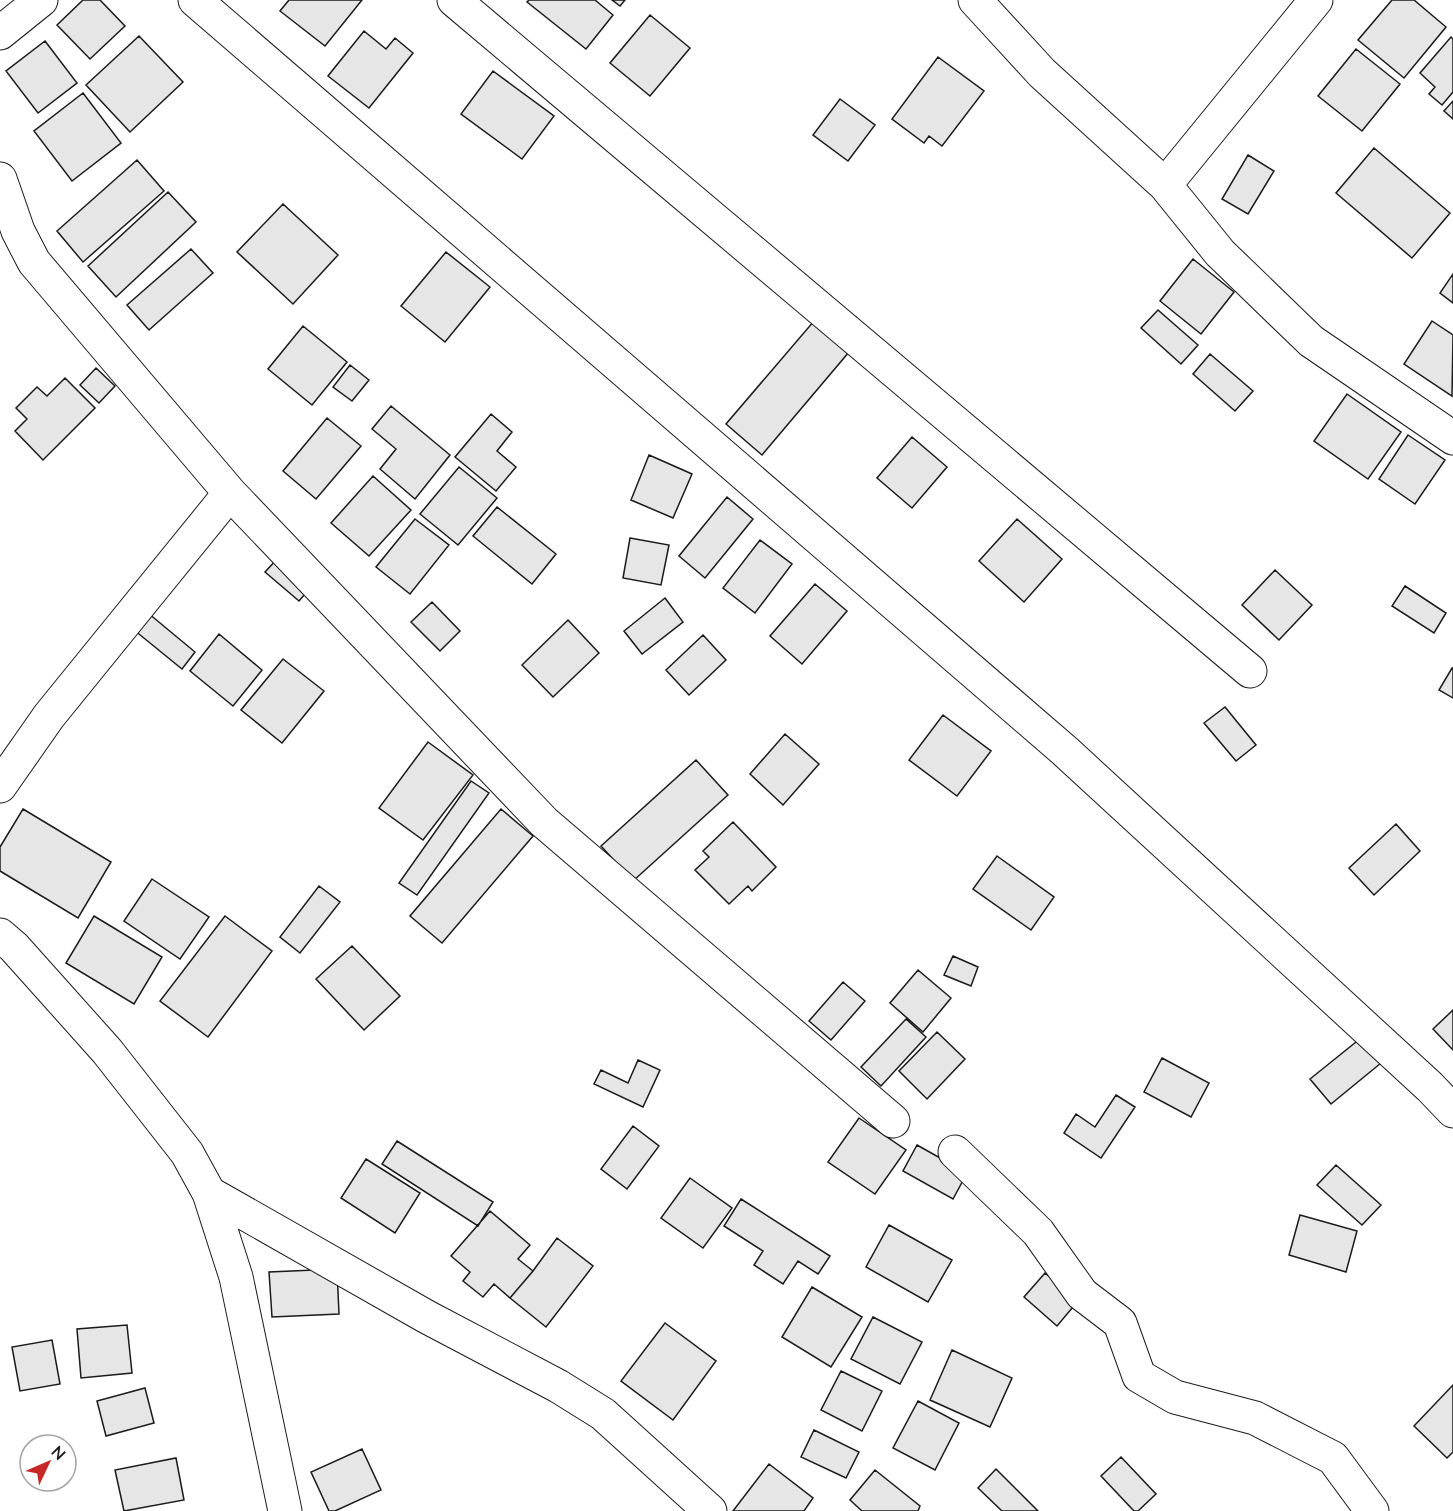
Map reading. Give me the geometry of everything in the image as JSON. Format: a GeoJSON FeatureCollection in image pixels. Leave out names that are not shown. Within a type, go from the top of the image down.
{"type":"FeatureCollection","features":[{"type":"Feature","properties":{"kind":"street"},"geometry":{"type":"LineString","coordinates":[[0,33],[41,0]]}},
{"type":"Feature","properties":{"kind":"street"},"geometry":{"type":"LineString","coordinates":[[195,0],[1065,751],[1453,1111]]}},
{"type":"Feature","properties":{"kind":"street"},"geometry":{"type":"LineString","coordinates":[[454,0],[1250,671]]}},
{"type":"Feature","properties":{"kind":"street"},"geometry":{"type":"LineString","coordinates":[[975,0],[1042,73],[1165,184],[1220,253],[1311,341],[1453,438]]}},
{"type":"Feature","properties":{"kind":"street"},"geometry":{"type":"LineString","coordinates":[[1165,184],[1316,0]]}},
{"type":"Feature","properties":{"kind":"street"},"geometry":{"type":"LineString","coordinates":[[0,179],[18,231],[34,262],[230,493],[544,822],[893,1121]]}},
{"type":"Feature","properties":{"kind":"street"},"geometry":{"type":"LineString","coordinates":[[0,786],[50,716],[230,493]]}},
{"type":"Feature","properties":{"kind":"street"},"geometry":{"type":"LineString","coordinates":[[0,935],[14,947],[107,1051],[187,1153],[210,1193],[236,1277],[285,1511]]}},
{"type":"Feature","properties":{"kind":"street"},"geometry":{"type":"LineString","coordinates":[[955,1152],[1038,1232],[1082,1294],[1120,1323],[1139,1376],[1175,1396],[1255,1418],[1333,1458],[1372,1511]]}},
{"type":"Feature","properties":{"kind":"street"},"geometry":{"type":"LineString","coordinates":[[210,1193],[427,1317],[558,1386],[603,1414],[710,1511]]}},
{"type":"Feature","properties":{"kind":"building"},"geometry":{"type":"Polygon","coordinates":[[[83,0],[100,0],[125,26],[90,59],[57,25],[83,0]]]}},
{"type":"Feature","properties":{"kind":"building"},"geometry":{"type":"Polygon","coordinates":[[[289,0],[362,0],[325,46],[280,11],[289,0]]]}},
{"type":"Feature","properties":{"kind":"building"},"geometry":{"type":"Polygon","coordinates":[[[529,0],[595,0],[613,15],[586,49],[527,2],[529,0]]]}},
{"type":"Feature","properties":{"kind":"building"},"geometry":{"type":"Polygon","coordinates":[[[612,0],[625,0],[620,6],[612,0]]]}},
{"type":"Feature","properties":{"kind":"building"},"geometry":{"type":"Polygon","coordinates":[[[1392,0],[1414,0],[1446,27],[1404,78],[1358,40],[1392,0]]]}},
{"type":"Feature","properties":{"kind":"building"},"geometry":{"type":"Polygon","coordinates":[[[650,15],[690,48],[650,96],[610,63],[650,15]]]}},
{"type":"Feature","properties":{"kind":"building"},"geometry":{"type":"Polygon","coordinates":[[[364,31],[386,49],[395,38],[413,53],[369,108],[328,76],[364,31]]]}},
{"type":"Feature","properties":{"kind":"building"},"geometry":{"type":"Polygon","coordinates":[[[139,36],[183,82],[130,132],[86,85],[139,36]]]}},
{"type":"Feature","properties":{"kind":"building"},"geometry":{"type":"Polygon","coordinates":[[[1451,37],[1453,39],[1453,92],[1442,105],[1429,94],[1435,87],[1420,73],[1451,37]]]}},
{"type":"Feature","properties":{"kind":"building"},"geometry":{"type":"Polygon","coordinates":[[[45,41],[77,83],[38,113],[6,71],[45,41]]]}},
{"type":"Feature","properties":{"kind":"building"},"geometry":{"type":"Polygon","coordinates":[[[1356,49],[1400,84],[1362,131],[1318,96],[1356,49]]]}},
{"type":"Feature","properties":{"kind":"building"},"geometry":{"type":"Polygon","coordinates":[[[938,57],[984,91],[942,146],[929,136],[924,143],[892,119],[938,57]]]}},
{"type":"Feature","properties":{"kind":"building"},"geometry":{"type":"Polygon","coordinates":[[[493,71],[554,116],[522,159],[461,114],[493,71]]]}},
{"type":"Feature","properties":{"kind":"building"},"geometry":{"type":"Polygon","coordinates":[[[83,93],[121,143],[72,181],[34,131],[83,93]]]}},
{"type":"Feature","properties":{"kind":"building"},"geometry":{"type":"Polygon","coordinates":[[[840,99],[875,125],[848,161],[813,135],[840,99]]]}},
{"type":"Feature","properties":{"kind":"building"},"geometry":{"type":"Polygon","coordinates":[[[1453,101],[1453,119],[1444,111],[1453,101]]]}},
{"type":"Feature","properties":{"kind":"building"},"geometry":{"type":"Polygon","coordinates":[[[1374,148],[1450,213],[1412,258],[1336,193],[1374,148]]]}},
{"type":"Feature","properties":{"kind":"building"},"geometry":{"type":"Polygon","coordinates":[[[1248,155],[1274,171],[1248,214],[1222,199],[1248,155]]]}},
{"type":"Feature","properties":{"kind":"building"},"geometry":{"type":"Polygon","coordinates":[[[137,160],[164,191],[83,262],[57,231],[137,160]]]}},
{"type":"Feature","properties":{"kind":"building"},"geometry":{"type":"Polygon","coordinates":[[[168,192],[196,222],[116,297],[88,266],[168,192]]]}},
{"type":"Feature","properties":{"kind":"building"},"geometry":{"type":"Polygon","coordinates":[[[283,204],[338,255],[293,304],[237,252],[283,204]]]}},
{"type":"Feature","properties":{"kind":"building"},"geometry":{"type":"Polygon","coordinates":[[[191,249],[213,273],[149,330],[127,305],[191,249]]]}},
{"type":"Feature","properties":{"kind":"building"},"geometry":{"type":"Polygon","coordinates":[[[446,252],[490,287],[445,342],[401,306],[446,252]]]}},
{"type":"Feature","properties":{"kind":"building"},"geometry":{"type":"Polygon","coordinates":[[[1193,259],[1234,292],[1201,334],[1160,301],[1193,259]]]}},
{"type":"Feature","properties":{"kind":"building"},"geometry":{"type":"Polygon","coordinates":[[[1453,274],[1453,303],[1440,293],[1453,274]]]}},
{"type":"Feature","properties":{"kind":"building"},"geometry":{"type":"Polygon","coordinates":[[[1158,310],[1198,345],[1181,364],[1141,328],[1158,310]]]}},
{"type":"Feature","properties":{"kind":"building"},"geometry":{"type":"Polygon","coordinates":[[[814,321],[849,352],[762,455],[726,424],[814,321]]]}},
{"type":"Feature","properties":{"kind":"building"},"geometry":{"type":"Polygon","coordinates":[[[1432,321],[1453,335],[1452,396],[1404,364],[1432,321]]]}},
{"type":"Feature","properties":{"kind":"building"},"geometry":{"type":"Polygon","coordinates":[[[303,326],[347,362],[312,405],[268,369],[303,326]]]}},
{"type":"Feature","properties":{"kind":"building"},"geometry":{"type":"Polygon","coordinates":[[[1210,354],[1253,391],[1235,411],[1193,374],[1210,354]]]}},
{"type":"Feature","properties":{"kind":"building"},"geometry":{"type":"Polygon","coordinates":[[[350,365],[369,380],[352,401],[333,387],[350,365]]]}},
{"type":"Feature","properties":{"kind":"building"},"geometry":{"type":"Polygon","coordinates":[[[96,368],[115,386],[99,403],[80,385],[96,368]]]}},
{"type":"Feature","properties":{"kind":"building"},"geometry":{"type":"Polygon","coordinates":[[[65,378],[95,408],[43,460],[15,431],[27,419],[16,408],[37,387],[47,396],[65,378]]]}},
{"type":"Feature","properties":{"kind":"building"},"geometry":{"type":"Polygon","coordinates":[[[1347,394],[1401,432],[1368,479],[1314,441],[1347,394]]]}},
{"type":"Feature","properties":{"kind":"building"},"geometry":{"type":"Polygon","coordinates":[[[391,406],[450,455],[415,499],[380,469],[396,449],[372,429],[391,406]]]}},
{"type":"Feature","properties":{"kind":"building"},"geometry":{"type":"Polygon","coordinates":[[[491,414],[512,432],[497,451],[516,467],[496,491],[455,457],[491,414]]]}},
{"type":"Feature","properties":{"kind":"building"},"geometry":{"type":"Polygon","coordinates":[[[327,418],[361,446],[316,499],[283,471],[327,418]]]}},
{"type":"Feature","properties":{"kind":"building"},"geometry":{"type":"Polygon","coordinates":[[[1408,435],[1445,460],[1415,504],[1379,479],[1408,435]]]}},
{"type":"Feature","properties":{"kind":"building"},"geometry":{"type":"Polygon","coordinates":[[[912,437],[947,467],[912,508],[877,478],[912,437]]]}},
{"type":"Feature","properties":{"kind":"building"},"geometry":{"type":"Polygon","coordinates":[[[649,455],[692,474],[673,518],[631,500],[649,455]]]}},
{"type":"Feature","properties":{"kind":"building"},"geometry":{"type":"Polygon","coordinates":[[[459,467],[497,498],[458,545],[420,514],[459,467]]]}},
{"type":"Feature","properties":{"kind":"building"},"geometry":{"type":"Polygon","coordinates":[[[373,476],[411,510],[369,556],[331,523],[373,476]]]}},
{"type":"Feature","properties":{"kind":"building"},"geometry":{"type":"Polygon","coordinates":[[[727,497],[753,519],[705,578],[679,556],[727,497]]]}},
{"type":"Feature","properties":{"kind":"building"},"geometry":{"type":"Polygon","coordinates":[[[497,507],[556,554],[532,584],[473,536],[497,507]]]}},
{"type":"Feature","properties":{"kind":"building"},"geometry":{"type":"Polygon","coordinates":[[[415,519],[449,545],[410,594],[376,567],[415,519]]]}},
{"type":"Feature","properties":{"kind":"building"},"geometry":{"type":"Polygon","coordinates":[[[1017,519],[1062,559],[1024,602],[979,561],[1017,519]]]}},
{"type":"Feature","properties":{"kind":"building"},"geometry":{"type":"Polygon","coordinates":[[[630,538],[669,545],[661,585],[623,578],[630,538]]]}},
{"type":"Feature","properties":{"kind":"building"},"geometry":{"type":"Polygon","coordinates":[[[760,540],[792,564],[755,613],[723,588],[760,540]]]}},
{"type":"Feature","properties":{"kind":"building"},"geometry":{"type":"Polygon","coordinates":[[[278,558],[311,587],[299,601],[265,572],[278,558]]]}},
{"type":"Feature","properties":{"kind":"building"},"geometry":{"type":"Polygon","coordinates":[[[1275,570],[1312,605],[1279,640],[1242,605],[1275,570]]]}},
{"type":"Feature","properties":{"kind":"building"},"geometry":{"type":"Polygon","coordinates":[[[815,584],[847,611],[802,664],[770,636],[815,584]]]}},
{"type":"Feature","properties":{"kind":"building"},"geometry":{"type":"Polygon","coordinates":[[[1405,586],[1446,613],[1434,633],[1392,606],[1405,586]]]}},
{"type":"Feature","properties":{"kind":"building"},"geometry":{"type":"Polygon","coordinates":[[[665,598],[683,622],[642,654],[624,631],[665,598]]]}},
{"type":"Feature","properties":{"kind":"building"},"geometry":{"type":"Polygon","coordinates":[[[432,602],[460,631],[440,651],[411,622],[432,602]]]}},
{"type":"Feature","properties":{"kind":"building"},"geometry":{"type":"Polygon","coordinates":[[[148,613],[195,652],[182,669],[134,630],[148,613]]]}},
{"type":"Feature","properties":{"kind":"building"},"geometry":{"type":"Polygon","coordinates":[[[568,620],[599,653],[553,697],[522,665],[568,620]]]}},
{"type":"Feature","properties":{"kind":"building"},"geometry":{"type":"Polygon","coordinates":[[[219,634],[262,670],[233,706],[190,671],[219,634]]]}},
{"type":"Feature","properties":{"kind":"building"},"geometry":{"type":"Polygon","coordinates":[[[703,635],[726,660],[689,695],[666,670],[703,635]]]}},
{"type":"Feature","properties":{"kind":"building"},"geometry":{"type":"Polygon","coordinates":[[[283,659],[324,691],[282,743],[241,710],[283,659]]]}},
{"type":"Feature","properties":{"kind":"building"},"geometry":{"type":"Polygon","coordinates":[[[1453,668],[1453,698],[1439,690],[1453,668]]]}},
{"type":"Feature","properties":{"kind":"building"},"geometry":{"type":"Polygon","coordinates":[[[1225,707],[1256,745],[1236,761],[1204,723],[1225,707]]]}},
{"type":"Feature","properties":{"kind":"building"},"geometry":{"type":"Polygon","coordinates":[[[943,715],[991,751],[957,796],[909,760],[943,715]]]}},
{"type":"Feature","properties":{"kind":"building"},"geometry":{"type":"Polygon","coordinates":[[[785,734],[819,764],[783,805],[750,774],[785,734]]]}},
{"type":"Feature","properties":{"kind":"building"},"geometry":{"type":"Polygon","coordinates":[[[428,742],[473,775],[423,840],[379,808],[428,742]]]}},
{"type":"Feature","properties":{"kind":"building"},"geometry":{"type":"Polygon","coordinates":[[[696,760],[728,795],[633,881],[601,846],[696,760]]]}},
{"type":"Feature","properties":{"kind":"building"},"geometry":{"type":"Polygon","coordinates":[[[471,781],[489,793],[417,895],[399,883],[471,781]]]}},
{"type":"Feature","properties":{"kind":"building"},"geometry":{"type":"Polygon","coordinates":[[[23,809],[111,862],[78,918],[0,871],[0,847],[23,809]]]}},
{"type":"Feature","properties":{"kind":"building"},"geometry":{"type":"Polygon","coordinates":[[[501,809],[533,836],[442,943],[410,916],[501,809]]]}},
{"type":"Feature","properties":{"kind":"building"},"geometry":{"type":"Polygon","coordinates":[[[733,822],[776,867],[752,891],[748,886],[729,904],[695,870],[709,857],[703,851],[733,822]]]}},
{"type":"Feature","properties":{"kind":"building"},"geometry":{"type":"Polygon","coordinates":[[[1396,824],[1420,851],[1374,895],[1349,868],[1396,824]]]}},
{"type":"Feature","properties":{"kind":"building"},"geometry":{"type":"Polygon","coordinates":[[[997,856],[1054,897],[1031,930],[973,889],[997,856]]]}},
{"type":"Feature","properties":{"kind":"building"},"geometry":{"type":"Polygon","coordinates":[[[152,879],[209,917],[180,959],[124,921],[152,879]]]}},
{"type":"Feature","properties":{"kind":"building"},"geometry":{"type":"Polygon","coordinates":[[[319,886],[340,902],[300,953],[280,937],[319,886]]]}},
{"type":"Feature","properties":{"kind":"building"},"geometry":{"type":"Polygon","coordinates":[[[94,916],[162,957],[134,1004],[66,963],[94,916]]]}},
{"type":"Feature","properties":{"kind":"building"},"geometry":{"type":"Polygon","coordinates":[[[225,916],[272,951],[208,1037],[160,1001],[225,916]]]}},
{"type":"Feature","properties":{"kind":"building"},"geometry":{"type":"Polygon","coordinates":[[[352,946],[400,996],[364,1030],[316,979],[352,946]]]}},
{"type":"Feature","properties":{"kind":"building"},"geometry":{"type":"Polygon","coordinates":[[[953,956],[978,967],[971,986],[944,975],[953,956]]]}},
{"type":"Feature","properties":{"kind":"building"},"geometry":{"type":"Polygon","coordinates":[[[918,970],[951,998],[923,1032],[890,1003],[918,970]]]}},
{"type":"Feature","properties":{"kind":"building"},"geometry":{"type":"Polygon","coordinates":[[[843,982],[865,1001],[831,1040],[809,1021],[843,982]]]}},
{"type":"Feature","properties":{"kind":"building"},"geometry":{"type":"Polygon","coordinates":[[[1453,1010],[1453,1050],[1433,1029],[1453,1010]]]}},
{"type":"Feature","properties":{"kind":"building"},"geometry":{"type":"Polygon","coordinates":[[[906,1019],[926,1037],[881,1086],[861,1067],[906,1019]]]}},
{"type":"Feature","properties":{"kind":"building"},"geometry":{"type":"Polygon","coordinates":[[[937,1032],[965,1059],[927,1099],[899,1071],[937,1032]]]}},
{"type":"Feature","properties":{"kind":"building"},"geometry":{"type":"Polygon","coordinates":[[[1361,1038],[1381,1063],[1331,1104],[1310,1079],[1361,1038]]]}},
{"type":"Feature","properties":{"kind":"building"},"geometry":{"type":"Polygon","coordinates":[[[1162,1058],[1209,1083],[1191,1117],[1144,1092],[1162,1058]]]}},
{"type":"Feature","properties":{"kind":"building"},"geometry":{"type":"Polygon","coordinates":[[[638,1060],[660,1070],[643,1107],[594,1084],[601,1070],[628,1083],[638,1060]]]}},
{"type":"Feature","properties":{"kind":"building"},"geometry":{"type":"Polygon","coordinates":[[[1116,1095],[1135,1107],[1101,1158],[1064,1133],[1076,1114],[1095,1127],[1116,1095]]]}},
{"type":"Feature","properties":{"kind":"building"},"geometry":{"type":"Polygon","coordinates":[[[859,1118],[906,1150],[875,1194],[828,1162],[859,1118]]]}},
{"type":"Feature","properties":{"kind":"building"},"geometry":{"type":"Polygon","coordinates":[[[633,1126],[659,1146],[627,1189],[601,1169],[633,1126]]]}},
{"type":"Feature","properties":{"kind":"building"},"geometry":{"type":"Polygon","coordinates":[[[397,1141],[493,1202],[478,1226],[382,1164],[397,1141]]]}},
{"type":"Feature","properties":{"kind":"building"},"geometry":{"type":"Polygon","coordinates":[[[917,1145],[967,1173],[953,1199],[903,1171],[917,1145]]]}},
{"type":"Feature","properties":{"kind":"building"},"geometry":{"type":"Polygon","coordinates":[[[366,1159],[420,1193],[395,1233],[341,1198],[366,1159]]]}},
{"type":"Feature","properties":{"kind":"building"},"geometry":{"type":"Polygon","coordinates":[[[1336,1165],[1381,1205],[1362,1225],[1317,1185],[1336,1165]]]}},
{"type":"Feature","properties":{"kind":"building"},"geometry":{"type":"Polygon","coordinates":[[[690,1178],[732,1208],[703,1248],[661,1218],[690,1178]]]}},
{"type":"Feature","properties":{"kind":"building"},"geometry":{"type":"Polygon","coordinates":[[[741,1199],[830,1256],[818,1274],[798,1261],[783,1284],[754,1265],[763,1251],[724,1226],[741,1199]]]}},
{"type":"Feature","properties":{"kind":"building"},"geometry":{"type":"Polygon","coordinates":[[[490,1211],[530,1245],[518,1259],[533,1271],[510,1298],[494,1284],[483,1297],[463,1281],[470,1272],[451,1256],[490,1211]]]}},
{"type":"Feature","properties":{"kind":"building"},"geometry":{"type":"Polygon","coordinates":[[[1300,1215],[1357,1231],[1346,1272],[1289,1255],[1300,1215]]]}},
{"type":"Feature","properties":{"kind":"building"},"geometry":{"type":"Polygon","coordinates":[[[889,1225],[952,1260],[928,1302],[866,1267],[889,1225]]]}},
{"type":"Feature","properties":{"kind":"building"},"geometry":{"type":"Polygon","coordinates":[[[557,1238],[593,1266],[546,1327],[510,1298],[557,1238]]]}},
{"type":"Feature","properties":{"kind":"building"},"geometry":{"type":"Polygon","coordinates":[[[337,1269],[339,1314],[272,1317],[269,1272],[337,1269]]]}},
{"type":"Feature","properties":{"kind":"building"},"geometry":{"type":"Polygon","coordinates":[[[1045,1273],[1078,1301],[1057,1326],[1024,1297],[1045,1273]]]}},
{"type":"Feature","properties":{"kind":"building"},"geometry":{"type":"Polygon","coordinates":[[[812,1287],[862,1317],[831,1367],[782,1337],[812,1287]]]}},
{"type":"Feature","properties":{"kind":"building"},"geometry":{"type":"Polygon","coordinates":[[[873,1317],[922,1342],[900,1384],[851,1359],[873,1317]]]}},
{"type":"Feature","properties":{"kind":"building"},"geometry":{"type":"Polygon","coordinates":[[[665,1323],[716,1361],[673,1420],[621,1381],[665,1323]]]}},
{"type":"Feature","properties":{"kind":"building"},"geometry":{"type":"Polygon","coordinates":[[[127,1325],[132,1373],[81,1378],[77,1329],[127,1325]]]}},
{"type":"Feature","properties":{"kind":"building"},"geometry":{"type":"Polygon","coordinates":[[[52,1340],[60,1384],[20,1391],[12,1347],[52,1340]]]}},
{"type":"Feature","properties":{"kind":"building"},"geometry":{"type":"Polygon","coordinates":[[[952,1350],[1012,1378],[990,1427],[930,1400],[952,1350]]]}},
{"type":"Feature","properties":{"kind":"building"},"geometry":{"type":"Polygon","coordinates":[[[841,1371],[882,1391],[862,1431],[821,1410],[841,1371]]]}},
{"type":"Feature","properties":{"kind":"building"},"geometry":{"type":"Polygon","coordinates":[[[1453,1385],[1453,1452],[1447,1458],[1414,1426],[1453,1385]]]}},
{"type":"Feature","properties":{"kind":"building"},"geometry":{"type":"Polygon","coordinates":[[[145,1388],[154,1423],[106,1436],[97,1401],[145,1388]]]}},
{"type":"Feature","properties":{"kind":"building"},"geometry":{"type":"Polygon","coordinates":[[[918,1401],[959,1423],[935,1470],[893,1448],[918,1401]]]}},
{"type":"Feature","properties":{"kind":"building"},"geometry":{"type":"Polygon","coordinates":[[[814,1430],[859,1452],[846,1478],[801,1457],[814,1430]]]}},
{"type":"Feature","properties":{"kind":"building"},"geometry":{"type":"Polygon","coordinates":[[[362,1449],[381,1490],[335,1511],[329,1511],[311,1472],[362,1449]]]}},
{"type":"Feature","properties":{"kind":"building"},"geometry":{"type":"Polygon","coordinates":[[[1121,1457],[1156,1494],[1138,1511],[1134,1511],[1101,1476],[1121,1457]]]}},
{"type":"Feature","properties":{"kind":"building"},"geometry":{"type":"Polygon","coordinates":[[[176,1458],[184,1500],[124,1511],[115,1470],[176,1458]]]}},
{"type":"Feature","properties":{"kind":"building"},"geometry":{"type":"Polygon","coordinates":[[[769,1464],[813,1498],[804,1511],[733,1511],[769,1464]]]}},
{"type":"Feature","properties":{"kind":"building"},"geometry":{"type":"Polygon","coordinates":[[[996,1469],[1038,1511],[1002,1511],[978,1488],[996,1469]]]}},
{"type":"Feature","properties":{"kind":"building"},"geometry":{"type":"Polygon","coordinates":[[[875,1470],[920,1506],[918,1511],[862,1511],[850,1500],[875,1470]]]}}]}
